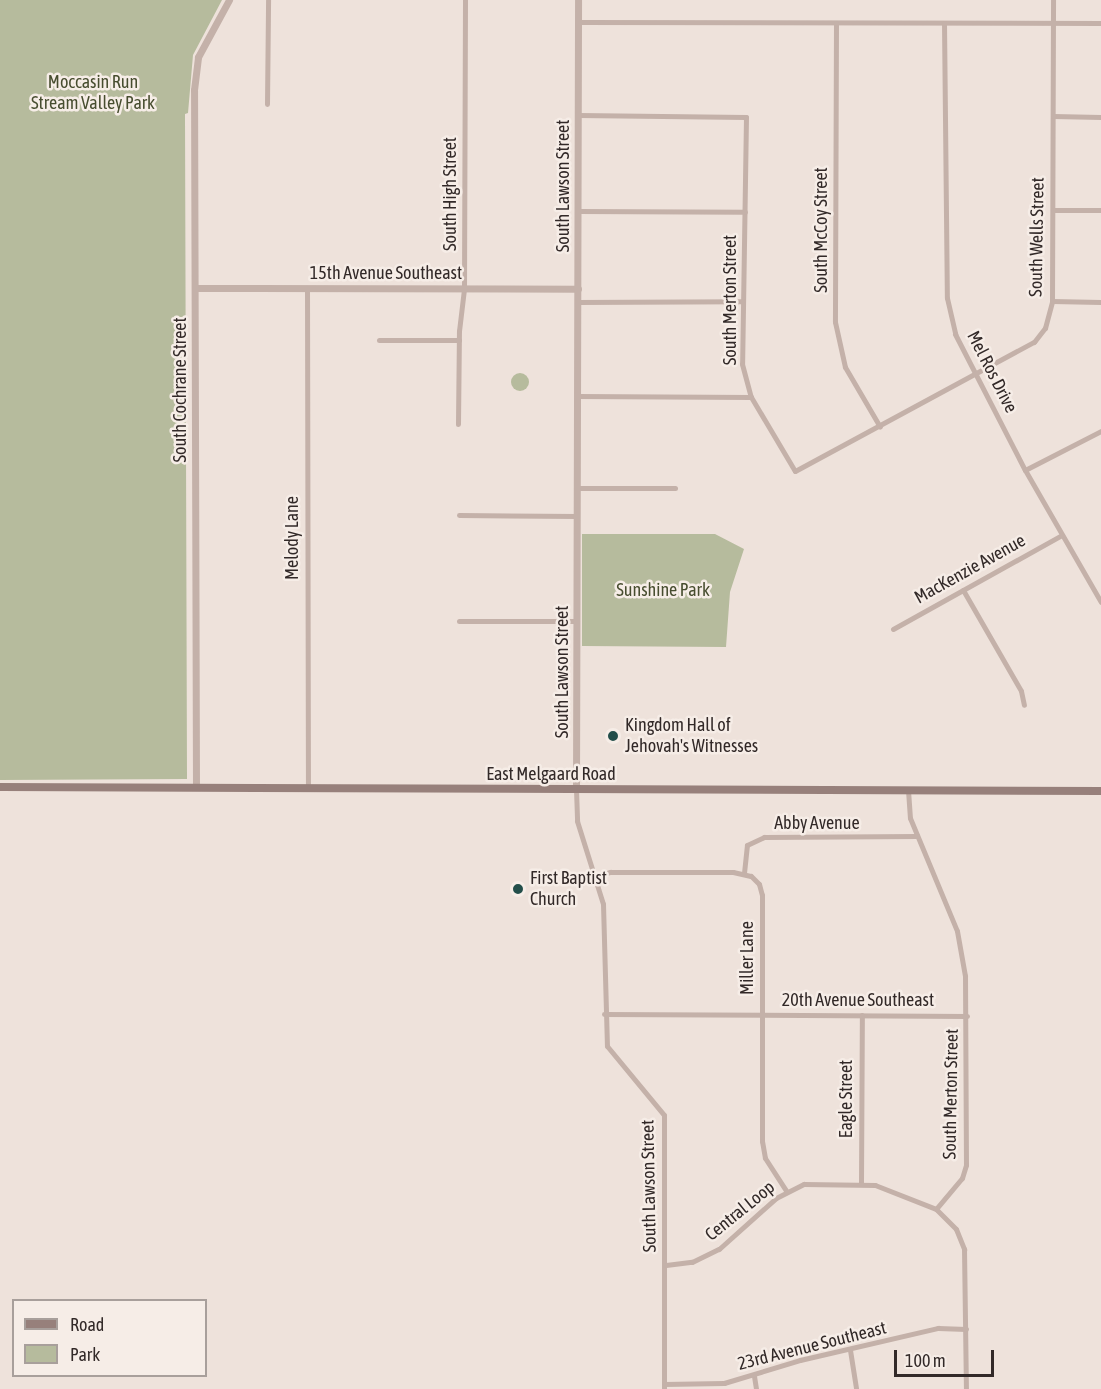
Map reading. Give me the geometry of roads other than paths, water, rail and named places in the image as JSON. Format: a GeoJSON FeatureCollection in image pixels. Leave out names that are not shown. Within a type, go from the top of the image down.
{"type":"FeatureCollection","features":[{"type":"Feature","properties":{"kind":"main road","name":"East Melgaard Road"},"geometry":{"type":"LineString","coordinates":[[0,787],[1101,791]]}},
{"type":"Feature","properties":{"kind":"street","name":"South Cochrane Street"},"geometry":{"type":"LineString","coordinates":[[196,787],[195,72],[208,36],[229,0]]}},
{"type":"Feature","properties":{"kind":"street"},"geometry":{"type":"LineString","coordinates":[[267,104],[268,0]]}},
{"type":"Feature","properties":{"kind":"street","name":"South High Street"},"geometry":{"type":"LineString","coordinates":[[458,424],[459,340],[464,289],[465,0]]}},
{"type":"Feature","properties":{"kind":"street","name":"South Lawson Street"},"geometry":{"type":"LineString","coordinates":[[578,0],[576,789],[578,821],[597,876],[605,926],[604,1014],[610,1052],[655,1100],[664,1115],[666,1265],[664,1387]]}},
{"type":"Feature","properties":{"kind":"street","name":"South Wells Street"},"geometry":{"type":"LineString","coordinates":[[795,471],[1034,342],[1045,328],[1052,301],[1053,0]]}},
{"type":"Feature","properties":{"kind":"street"},"geometry":{"type":"LineString","coordinates":[[578,22],[1101,23]]}},
{"type":"Feature","properties":{"kind":"street","name":"South McCoy Street"},"geometry":{"type":"LineString","coordinates":[[836,23],[835,322],[845,367],[880,427]]}},
{"type":"Feature","properties":{"kind":"street","name":"Mel Ros Drive"},"geometry":{"type":"LineString","coordinates":[[944,23],[947,298],[955,334],[1025,470],[1101,602]]}},
{"type":"Feature","properties":{"kind":"street","name":"South Merton Street"},"geometry":{"type":"LineString","coordinates":[[578,116],[746,117],[742,364],[751,397],[795,471]]}},
{"type":"Feature","properties":{"kind":"street"},"geometry":{"type":"LineString","coordinates":[[1053,116],[1101,117]]}},
{"type":"Feature","properties":{"kind":"street"},"geometry":{"type":"LineString","coordinates":[[1053,210],[1101,210]]}},
{"type":"Feature","properties":{"kind":"street"},"geometry":{"type":"LineString","coordinates":[[578,211],[745,212]]}},
{"type":"Feature","properties":{"kind":"street","name":"15th Avenue Southeast"},"geometry":{"type":"LineString","coordinates":[[195,288],[578,289]]}},
{"type":"Feature","properties":{"kind":"street","name":"Melody Lane"},"geometry":{"type":"LineString","coordinates":[[306,288],[308,788]]}},
{"type":"Feature","properties":{"kind":"street"},"geometry":{"type":"LineString","coordinates":[[577,302],[742,301]]}},
{"type":"Feature","properties":{"kind":"street"},"geometry":{"type":"LineString","coordinates":[[1052,301],[1101,302]]}},
{"type":"Feature","properties":{"kind":"street"},"geometry":{"type":"LineString","coordinates":[[379,340],[459,340]]}},
{"type":"Feature","properties":{"kind":"street"},"geometry":{"type":"LineString","coordinates":[[577,396],[751,397]]}},
{"type":"Feature","properties":{"kind":"street"},"geometry":{"type":"LineString","coordinates":[[1025,470],[1101,431]]}},
{"type":"Feature","properties":{"kind":"street"},"geometry":{"type":"LineString","coordinates":[[577,488],[675,488]]}},
{"type":"Feature","properties":{"kind":"street"},"geometry":{"type":"LineString","coordinates":[[459,515],[577,516]]}},
{"type":"Feature","properties":{"kind":"street","name":"MacKenzie Avenue"},"geometry":{"type":"LineString","coordinates":[[893,629],[1062,535]]}},
{"type":"Feature","properties":{"kind":"street"},"geometry":{"type":"LineString","coordinates":[[963,590],[1021,691],[1024,705]]}},
{"type":"Feature","properties":{"kind":"street"},"geometry":{"type":"LineString","coordinates":[[459,621],[577,621]]}},
{"type":"Feature","properties":{"kind":"street","name":"South Merton Street"},"geometry":{"type":"LineString","coordinates":[[908,790],[910,818],[957,931],[967,1016],[966,1165],[962,1178],[936,1209]]}},
{"type":"Feature","properties":{"kind":"street","name":"Abby Avenue"},"geometry":{"type":"LineString","coordinates":[[744,873],[747,845],[764,837],[917,836]]}},
{"type":"Feature","properties":{"kind":"street"},"geometry":{"type":"LineString","coordinates":[[597,876],[610,872],[744,873]]}},
{"type":"Feature","properties":{"kind":"street","name":"Miller Lane"},"geometry":{"type":"LineString","coordinates":[[744,873],[759,884],[762,895],[763,1151],[787,1192]]}},
{"type":"Feature","properties":{"kind":"street","name":"20th Avenue Southeast"},"geometry":{"type":"LineString","coordinates":[[604,1014],[967,1016]]}},
{"type":"Feature","properties":{"kind":"street","name":"Eagle Street"},"geometry":{"type":"LineString","coordinates":[[861,1183],[862,1015]]}},
{"type":"Feature","properties":{"kind":"street","name":"Central Loop"},"geometry":{"type":"LineString","coordinates":[[666,1265],[692,1262],[719,1249],[787,1192],[804,1184],[861,1183],[893,1191],[936,1209]]}},
{"type":"Feature","properties":{"kind":"street"},"geometry":{"type":"LineString","coordinates":[[936,1209],[956,1229],[964,1249],[966,1389]]}},
{"type":"Feature","properties":{"kind":"street","name":"23rd Avenue Southeast"},"geometry":{"type":"LineString","coordinates":[[664,1387],[724,1383],[754,1376],[800,1360],[938,1328],[966,1329]]}},
{"type":"Feature","properties":{"kind":"street"},"geometry":{"type":"LineString","coordinates":[[850,1350],[856,1389]]}},
{"type":"Feature","properties":{"kind":"street"},"geometry":{"type":"LineString","coordinates":[[754,1376],[756,1389]]}},
{"type":"Feature","properties":{"kind":"place","name":"Kingdom Hall of Jehovah's Witnesses"},"geometry":{"type":"Point","coordinates":[613,736]}},
{"type":"Feature","properties":{"kind":"place","name":"First Baptist Church"},"geometry":{"type":"Point","coordinates":[518,889]}},
{"type":"Feature","properties":{"kind":"park label","name":"Moccasin Run Stream Valley Park"},"geometry":{"type":"Point","coordinates":[93,94]}},
{"type":"Feature","properties":{"kind":"park label","name":"Sunshine Park"},"geometry":{"type":"Point","coordinates":[663,590]}}]}
